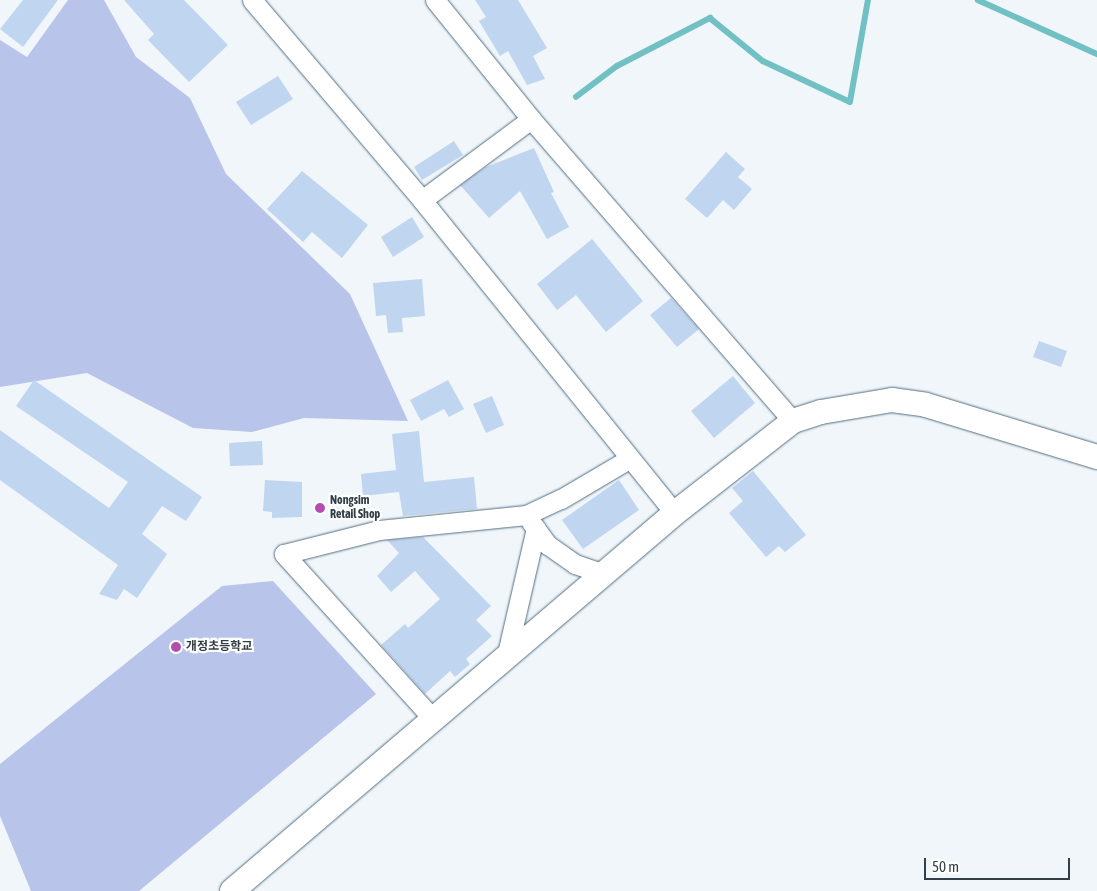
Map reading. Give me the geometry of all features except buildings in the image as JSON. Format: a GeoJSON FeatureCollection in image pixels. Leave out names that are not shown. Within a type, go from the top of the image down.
{"type":"FeatureCollection","features":[{"type":"Feature","properties":{"kind":"street"},"geometry":{"type":"LineString","coordinates":[[252,0],[422,200],[629,459],[675,513]]}},
{"type":"Feature","properties":{"kind":"street"},"geometry":{"type":"LineString","coordinates":[[435,0],[531,119],[793,421]]}},
{"type":"Feature","properties":{"kind":"street"},"geometry":{"type":"LineString","coordinates":[[422,200],[531,119]]}},
{"type":"Feature","properties":{"kind":"street"},"geometry":{"type":"LineString","coordinates":[[232,891],[675,513],[793,421],[821,412],[892,400],[926,405],[1097,457]]}},
{"type":"Feature","properties":{"kind":"street"},"geometry":{"type":"LineString","coordinates":[[434,720],[284,554],[378,530],[531,521],[561,500],[629,459]]}},
{"type":"Feature","properties":{"kind":"street"},"geometry":{"type":"LineString","coordinates":[[531,521],[548,545],[575,564],[604,574]]}},
{"type":"Feature","properties":{"kind":"street"},"geometry":{"type":"LineString","coordinates":[[506,658],[531,521]]}},
{"type":"Feature","properties":{"kind":"shaded area"},"geometry":{"type":"Polygon","coordinates":[[[68,0],[104,0],[136,57],[190,98],[226,174],[350,294],[408,421],[304,418],[252,432],[193,428],[87,373],[0,387],[0,40],[27,57],[68,0]]]}},
{"type":"Feature","properties":{"kind":"shaded area"},"geometry":{"type":"Polygon","coordinates":[[[273,581],[376,694],[139,891],[31,891],[0,816],[0,764],[222,586],[273,581]]]}},
{"type":"Feature","properties":{"kind":"waterway"},"geometry":{"type":"LineString","coordinates":[[576,97],[617,66],[710,18],[763,61],[850,102],[868,0]]}},
{"type":"Feature","properties":{"kind":"waterway"},"geometry":{"type":"LineString","coordinates":[[978,0],[1097,54]]}},
{"type":"Feature","properties":{"kind":"place","name":"Nongsim Retail Shop"},"geometry":{"type":"Point","coordinates":[320,508]}},
{"type":"Feature","properties":{"kind":"place","name":"개정초등학교"},"geometry":{"type":"Point","coordinates":[176,647]}}]}
